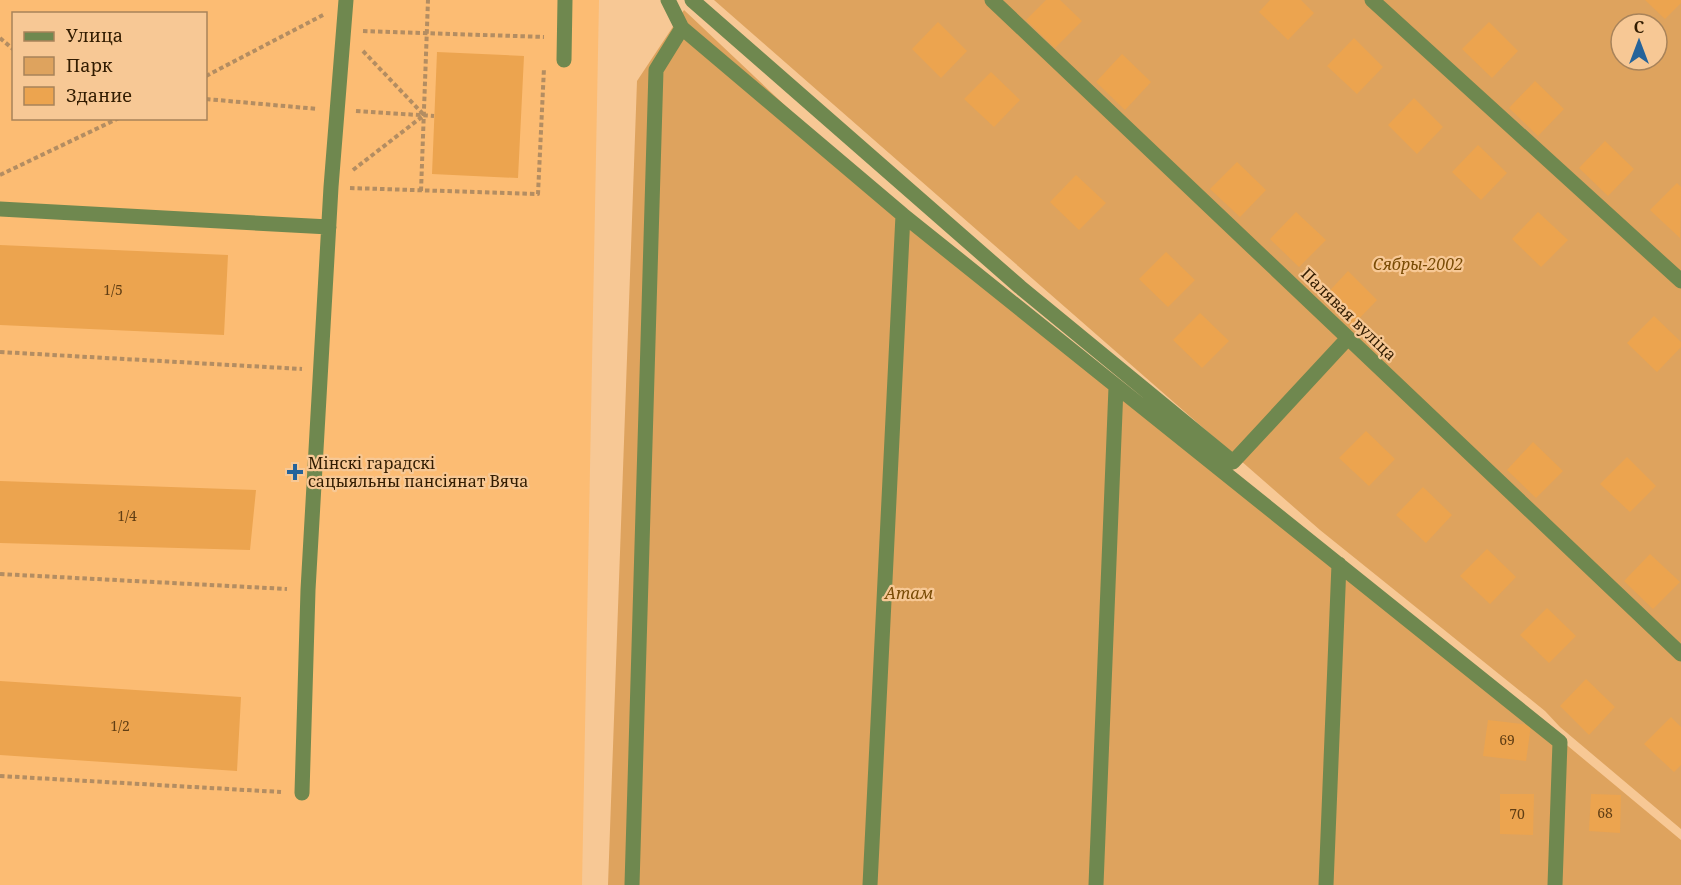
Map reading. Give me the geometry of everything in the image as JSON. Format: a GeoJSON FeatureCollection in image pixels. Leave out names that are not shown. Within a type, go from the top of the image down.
{"type":"FeatureCollection","features":[{"type":"Feature","properties":{"kind":"lane"},"geometry":{"type":"LineString","coordinates":[[564,60],[565,0]]}},
{"type":"Feature","properties":{"kind":"lane"},"geometry":{"type":"LineString","coordinates":[[668,0],[682,28],[903,214],[1560,742],[1555,885]]}},
{"type":"Feature","properties":{"kind":"lane"},"geometry":{"type":"LineString","coordinates":[[692,0],[1020,287],[1233,462],[1348,338]]}},
{"type":"Feature","properties":{"kind":"lane","name":"Палявая вуліца"},"geometry":{"type":"LineString","coordinates":[[992,0],[1681,654]]}},
{"type":"Feature","properties":{"kind":"lane"},"geometry":{"type":"LineString","coordinates":[[1372,0],[1681,281]]}},
{"type":"Feature","properties":{"kind":"lane"},"geometry":{"type":"LineString","coordinates":[[302,793],[308,590],[331,187],[346,2]]}},
{"type":"Feature","properties":{"kind":"lane"},"geometry":{"type":"LineString","coordinates":[[632,885],[656,70],[682,28]]}},
{"type":"Feature","properties":{"kind":"lane"},"geometry":{"type":"LineString","coordinates":[[0,209],[329,227]]}},
{"type":"Feature","properties":{"kind":"lane"},"geometry":{"type":"LineString","coordinates":[[870,885],[903,214]]}},
{"type":"Feature","properties":{"kind":"lane"},"geometry":{"type":"LineString","coordinates":[[1096,885],[1116,387]]}},
{"type":"Feature","properties":{"kind":"lane"},"geometry":{"type":"LineString","coordinates":[[1326,885],[1339,564]]}},
{"type":"Feature","properties":{"kind":"path"},"geometry":{"type":"LineString","coordinates":[[421,190],[428,0]]}},
{"type":"Feature","properties":{"kind":"path"},"geometry":{"type":"LineString","coordinates":[[207,75],[346,2]]}},
{"type":"Feature","properties":{"kind":"path"},"geometry":{"type":"LineString","coordinates":[[344,31],[565,38]]}},
{"type":"Feature","properties":{"kind":"path"},"geometry":{"type":"LineString","coordinates":[[344,31],[424,115]]}},
{"type":"Feature","properties":{"kind":"path"},"geometry":{"type":"LineString","coordinates":[[0,38],[12,48]]}},
{"type":"Feature","properties":{"kind":"path"},"geometry":{"type":"LineString","coordinates":[[331,187],[538,194],[545,60]]}},
{"type":"Feature","properties":{"kind":"path"},"geometry":{"type":"LineString","coordinates":[[207,99],[434,116]]}},
{"type":"Feature","properties":{"kind":"path"},"geometry":{"type":"LineString","coordinates":[[331,187],[424,115]]}},
{"type":"Feature","properties":{"kind":"path"},"geometry":{"type":"LineString","coordinates":[[0,175],[115,120]]}},
{"type":"Feature","properties":{"kind":"path"},"geometry":{"type":"LineString","coordinates":[[0,352],[321,370]]}},
{"type":"Feature","properties":{"kind":"path"},"geometry":{"type":"LineString","coordinates":[[0,574],[308,590]]}},
{"type":"Feature","properties":{"kind":"path"},"geometry":{"type":"LineString","coordinates":[[0,776],[302,793]]}},
{"type":"Feature","properties":{"kind":"shaded area","name":"Мінскі гарадскі сацыяльны пансіянат Вяча"},"geometry":{"type":"Polygon","coordinates":[[[0,0],[599,0],[582,885],[0,885],[0,0]]]}},
{"type":"Feature","properties":{"kind":"green space","name":"Сябры-2002"},"geometry":{"type":"Polygon","coordinates":[[[714,0],[1681,0],[1681,829],[1560,727],[1545,711],[1320,530],[714,0]]]}},
{"type":"Feature","properties":{"kind":"green space","name":"Атам"},"geometry":{"type":"Polygon","coordinates":[[[684,10],[885,200],[1521,707],[1681,840],[1681,885],[608,885],[637,81],[684,10]]]}},
{"type":"Feature","properties":{"kind":"building"},"geometry":{"type":"Polygon","coordinates":[[[1046,0],[1060,0],[1082,21],[1055,48],[1026,20],[1046,0]]]}},
{"type":"Feature","properties":{"kind":"building"},"geometry":{"type":"Polygon","coordinates":[[[1270,0],[1301,0],[1314,13],[1288,40],[1259,12],[1270,0]]]}},
{"type":"Feature","properties":{"kind":"building"},"geometry":{"type":"Polygon","coordinates":[[[1645,0],[1681,0],[1681,3],[1669,15],[1669,12],[1658,12],[1645,0]]]}},
{"type":"Feature","properties":{"kind":"building"},"geometry":{"type":"Polygon","coordinates":[[[938,22],[967,51],[941,78],[912,49],[938,22]]]}},
{"type":"Feature","properties":{"kind":"building"},"geometry":{"type":"Polygon","coordinates":[[[1489,22],[1518,51],[1492,78],[1462,49],[1489,22]]]}},
{"type":"Feature","properties":{"kind":"building"},"geometry":{"type":"Polygon","coordinates":[[[1354,38],[1383,67],[1357,94],[1327,66],[1354,38]]]}},
{"type":"Feature","properties":{"kind":"building"},"geometry":{"type":"Polygon","coordinates":[[[437,52],[524,56],[518,178],[432,174],[437,52]]]}},
{"type":"Feature","properties":{"kind":"building"},"geometry":{"type":"Polygon","coordinates":[[[1122,54],[1151,82],[1125,110],[1096,82],[1122,54]]]}},
{"type":"Feature","properties":{"kind":"building"},"geometry":{"type":"Polygon","coordinates":[[[991,72],[1020,100],[994,127],[964,99],[991,72]]]}},
{"type":"Feature","properties":{"kind":"building"},"geometry":{"type":"Polygon","coordinates":[[[1535,81],[1564,109],[1538,136],[1509,108],[1535,81]]]}},
{"type":"Feature","properties":{"kind":"building"},"geometry":{"type":"Polygon","coordinates":[[[1414,98],[1443,127],[1417,154],[1388,125],[1414,98]]]}},
{"type":"Feature","properties":{"kind":"building"},"geometry":{"type":"Polygon","coordinates":[[[1605,141],[1634,169],[1608,196],[1579,168],[1605,141]]]}},
{"type":"Feature","properties":{"kind":"building"},"geometry":{"type":"Polygon","coordinates":[[[1478,145],[1507,173],[1481,200],[1452,172],[1478,145]]]}},
{"type":"Feature","properties":{"kind":"building"},"geometry":{"type":"Polygon","coordinates":[[[1237,162],[1266,190],[1240,217],[1210,189],[1237,162]]]}},
{"type":"Feature","properties":{"kind":"building"},"geometry":{"type":"Polygon","coordinates":[[[1076,175],[1106,203],[1079,230],[1050,202],[1076,175]]]}},
{"type":"Feature","properties":{"kind":"building"},"geometry":{"type":"Polygon","coordinates":[[[1677,183],[1681,187],[1680,238],[1650,210],[1677,183]]]}},
{"type":"Feature","properties":{"kind":"building"},"geometry":{"type":"Polygon","coordinates":[[[1296,212],[1326,240],[1299,267],[1270,239],[1296,212]]]}},
{"type":"Feature","properties":{"kind":"building"},"geometry":{"type":"Polygon","coordinates":[[[1538,212],[1568,240],[1541,267],[1512,239],[1538,212]]]}},
{"type":"Feature","properties":{"kind":"building"},"geometry":{"type":"Polygon","coordinates":[[[0,245],[228,255],[224,335],[0,325],[0,245]]]}},
{"type":"Feature","properties":{"kind":"building"},"geometry":{"type":"Polygon","coordinates":[[[1166,252],[1195,280],[1168,307],[1139,279],[1166,252]]]}},
{"type":"Feature","properties":{"kind":"building"},"geometry":{"type":"Polygon","coordinates":[[[1348,271],[1377,300],[1351,327],[1322,299],[1348,271]]]}},
{"type":"Feature","properties":{"kind":"building"},"geometry":{"type":"Polygon","coordinates":[[[1200,313],[1229,341],[1202,368],[1173,340],[1200,313]]]}},
{"type":"Feature","properties":{"kind":"building"},"geometry":{"type":"Polygon","coordinates":[[[1654,316],[1681,342],[1681,347],[1657,372],[1627,343],[1654,316]]]}},
{"type":"Feature","properties":{"kind":"building"},"geometry":{"type":"Polygon","coordinates":[[[1366,431],[1395,459],[1369,486],[1339,458],[1366,431]]]}},
{"type":"Feature","properties":{"kind":"building"},"geometry":{"type":"Polygon","coordinates":[[[1533,442],[1563,471],[1536,498],[1507,470],[1533,442]]]}},
{"type":"Feature","properties":{"kind":"building"},"geometry":{"type":"Polygon","coordinates":[[[1627,457],[1656,486],[1630,512],[1600,484],[1627,457]]]}},
{"type":"Feature","properties":{"kind":"building"},"geometry":{"type":"Polygon","coordinates":[[[0,481],[256,490],[250,550],[0,543],[0,481]]]}},
{"type":"Feature","properties":{"kind":"building"},"geometry":{"type":"Polygon","coordinates":[[[1423,487],[1452,515],[1426,543],[1396,515],[1423,487]]]}},
{"type":"Feature","properties":{"kind":"building"},"geometry":{"type":"Polygon","coordinates":[[[1487,549],[1516,577],[1490,604],[1460,576],[1487,549]]]}},
{"type":"Feature","properties":{"kind":"building"},"geometry":{"type":"Polygon","coordinates":[[[1650,554],[1680,582],[1653,609],[1624,581],[1650,554]]]}},
{"type":"Feature","properties":{"kind":"building"},"geometry":{"type":"Polygon","coordinates":[[[1547,608],[1576,636],[1549,663],[1520,635],[1547,608]]]}},
{"type":"Feature","properties":{"kind":"building"},"geometry":{"type":"Polygon","coordinates":[[[1586,679],[1615,707],[1589,735],[1560,706],[1586,679]]]}},
{"type":"Feature","properties":{"kind":"building"},"geometry":{"type":"Polygon","coordinates":[[[0,681],[241,697],[237,771],[0,755],[0,681]]]}},
{"type":"Feature","properties":{"kind":"building"},"geometry":{"type":"Polygon","coordinates":[[[1671,717],[1681,727],[1681,765],[1674,772],[1644,744],[1671,717]]]}},
{"type":"Feature","properties":{"kind":"building"},"geometry":{"type":"Polygon","coordinates":[[[1488,720],[1531,725],[1526,761],[1483,756],[1488,720]]]}},
{"type":"Feature","properties":{"kind":"building"},"geometry":{"type":"Polygon","coordinates":[[[1500,794],[1534,794],[1533,835],[1500,834],[1500,794]]]}},
{"type":"Feature","properties":{"kind":"building"},"geometry":{"type":"Polygon","coordinates":[[[1591,794],[1621,795],[1620,833],[1589,831],[1591,794]]]}},
{"type":"Feature","properties":{"kind":"place","name":"Мінскі гарадскі сацыяльны пансіянат Вяча"},"geometry":{"type":"Point","coordinates":[295,472]}}]}
